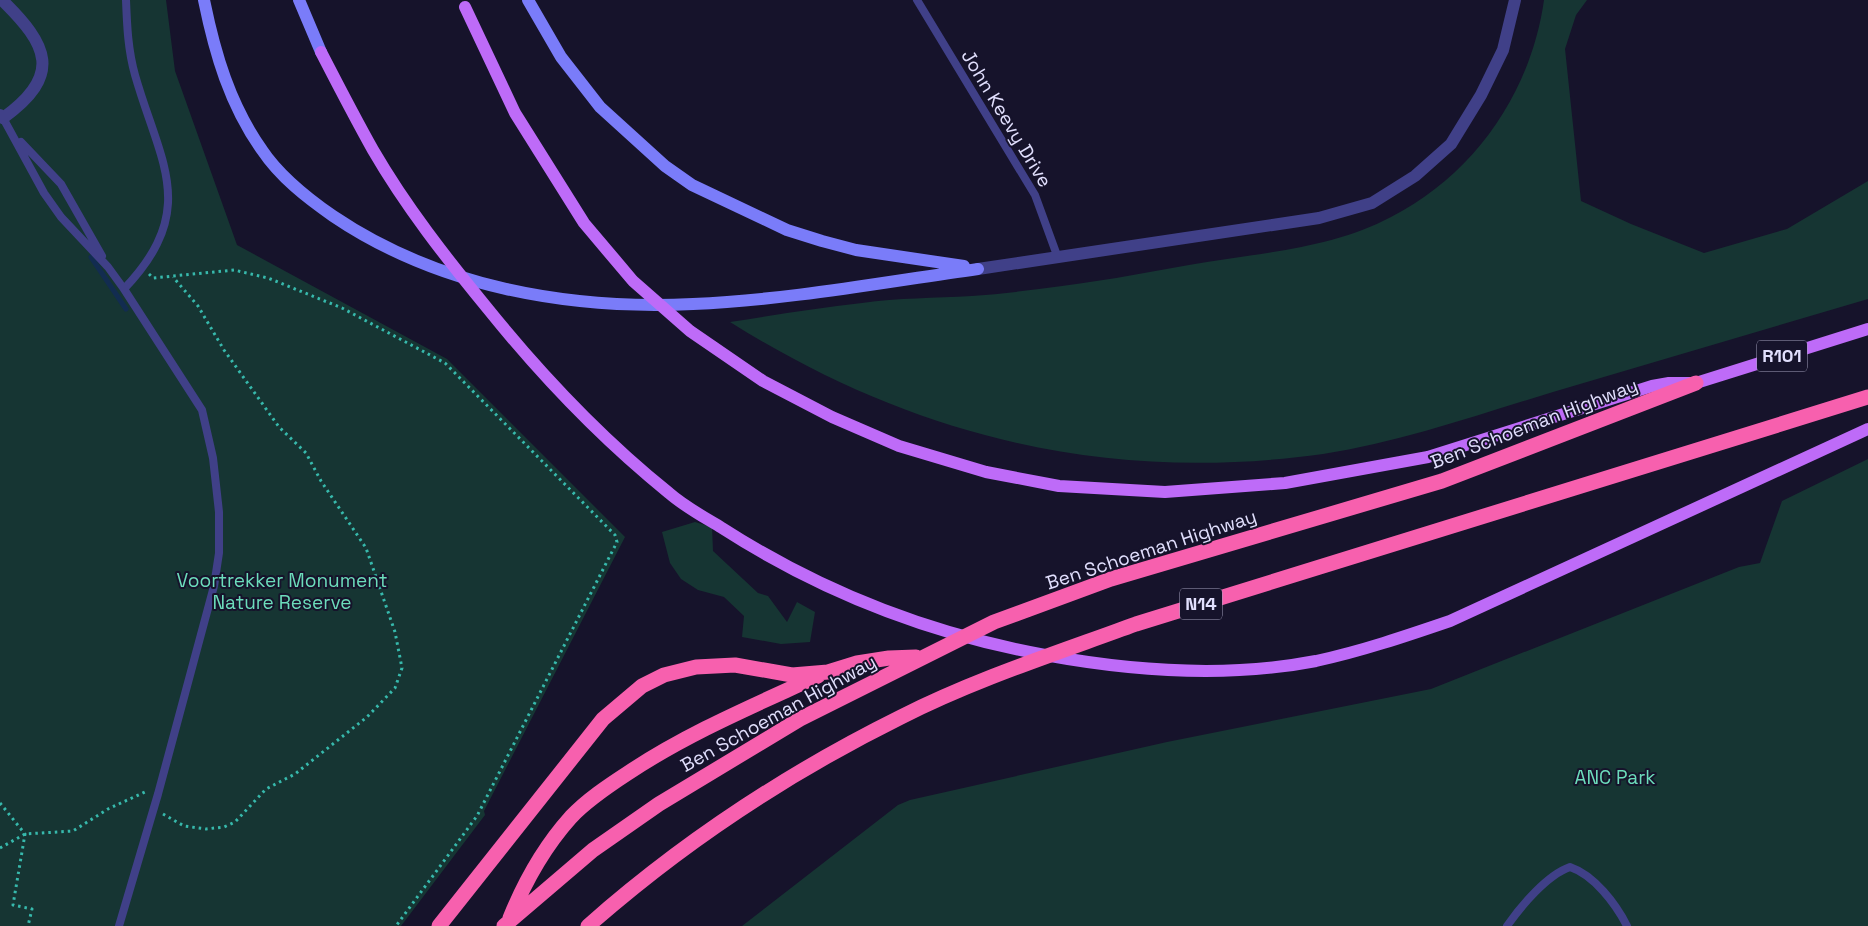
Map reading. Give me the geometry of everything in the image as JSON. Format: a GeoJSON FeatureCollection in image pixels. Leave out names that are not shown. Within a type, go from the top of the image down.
{"type":"FeatureCollection","features":[{"type":"Feature","properties":{"kind":"highway","name":"Ben Schoeman Highway"},"geometry":{"type":"LineString","coordinates":[[506,924],[593,850],[659,804],[800,719],[920,657],[994,622],[1111,579],[1442,481],[1696,383]]}},
{"type":"Feature","properties":{"kind":"highway","name":"N14"},"geometry":{"type":"LineString","coordinates":[[588,926],[617,900],[691,844],[750,803],[902,716],[1016,668],[1136,624],[1868,397]]}},
{"type":"Feature","properties":{"kind":"highway"},"geometry":{"type":"LineString","coordinates":[[506,924],[524,883],[545,850],[572,817],[602,790],[661,751],[828,672],[857,663],[889,658],[920,657]]}},
{"type":"Feature","properties":{"kind":"highway"},"geometry":{"type":"LineString","coordinates":[[439,926],[603,719],[642,686],[664,675],[696,667],[722,665],[792,675],[828,672]]}},
{"type":"Feature","properties":{"kind":"main road"},"geometry":{"type":"LineString","coordinates":[[204,0],[215,52],[232,100],[262,152],[304,197],[362,235],[405,256],[471,281],[518,292],[579,302],[631,305],[693,304],[811,293],[978,269]]}},
{"type":"Feature","properties":{"kind":"main road"},"geometry":{"type":"LineString","coordinates":[[299,0],[321,52],[374,152],[442,253],[524,354],[594,427],[671,496],[750,546],[833,589],[903,618],[1014,649],[1106,666],[1161,670],[1248,670],[1315,661],[1380,644],[1450,621],[1868,429]]}},
{"type":"Feature","properties":{"kind":"main road"},"geometry":{"type":"LineString","coordinates":[[528,0],[561,57],[600,107],[665,166],[692,185],[787,230],[822,242],[856,250],[978,269]]}},
{"type":"Feature","properties":{"kind":"main road"},"geometry":{"type":"LineString","coordinates":[[464,2],[515,113],[584,222],[634,280],[690,331],[763,381],[832,417],[899,446],[986,472],[1059,486],[1165,492],[1285,484],[1428,457],[1652,386],[1669,382],[1696,383]]}},
{"type":"Feature","properties":{"kind":"main road","name":"Ben Schoeman Highway"},"geometry":{"type":"LineString","coordinates":[[1696,383],[1868,329]]}},
{"type":"Feature","properties":{"kind":"street"},"geometry":{"type":"LineString","coordinates":[[1,116],[15,109],[34,87],[43,63],[42,52],[35,38],[2,0]]}},
{"type":"Feature","properties":{"kind":"street"},"geometry":{"type":"LineString","coordinates":[[978,269],[1319,218],[1372,203],[1415,176],[1451,144],[1482,95],[1504,50],[1515,0]]}},
{"type":"Feature","properties":{"kind":"lane"},"geometry":{"type":"LineString","coordinates":[[124,289],[143,269],[165,224],[169,201],[168,178],[161,149],[135,76],[128,45],[126,0]]}},
{"type":"Feature","properties":{"kind":"lane","name":"John Keevy Drive"},"geometry":{"type":"LineString","coordinates":[[917,0],[1035,195],[1058,258]]}},
{"type":"Feature","properties":{"kind":"lane"},"geometry":{"type":"LineString","coordinates":[[1,116],[13,134],[44,193],[61,217],[108,267]]}},
{"type":"Feature","properties":{"kind":"lane"},"geometry":{"type":"LineString","coordinates":[[13,134],[61,184],[108,267],[202,410],[213,458],[219,512],[219,553],[214,586],[158,794],[119,926]]}},
{"type":"Feature","properties":{"kind":"lane"},"geometry":{"type":"LineString","coordinates":[[1507,926],[1526,902],[1561,870],[1570,867],[1587,876],[1619,911],[1627,926]]}},
{"type":"Feature","properties":{"kind":"path"},"geometry":{"type":"LineString","coordinates":[[143,269],[153,278],[234,270],[268,278],[342,308],[445,363],[615,535],[617,542],[477,816],[396,926]]}},
{"type":"Feature","properties":{"kind":"path"},"geometry":{"type":"LineString","coordinates":[[153,810],[184,826],[206,829],[224,827],[235,822],[266,789],[295,774],[367,717],[395,688],[402,668],[395,632],[366,548],[321,481],[306,453],[279,427],[224,350],[198,306],[173,277]]}},
{"type":"Feature","properties":{"kind":"path"},"geometry":{"type":"LineString","coordinates":[[0,848],[25,834],[73,831],[108,809],[146,790],[158,794]]}},
{"type":"Feature","properties":{"kind":"path"},"geometry":{"type":"LineString","coordinates":[[0,803],[25,834],[13,906],[32,910],[28,926]]}},
{"type":"Feature","properties":{"kind":"green space","name":"Voortrekker Monument Nature Reserve"},"geometry":{"type":"Polygon","coordinates":[[[0,0],[166,0],[175,71],[237,245],[447,359],[625,537],[484,811],[485,815],[401,926],[0,926],[0,0]]]}},
{"type":"Feature","properties":{"kind":"green space"},"geometry":{"type":"Polygon","coordinates":[[[1544,0],[1587,0],[1576,15],[1565,49],[1581,201],[1631,224],[1704,253],[1787,229],[1868,181],[1868,299],[1410,435],[1323,454],[1243,462],[1165,462],[1089,456],[1014,442],[941,422],[869,395],[799,362],[730,322],[876,301],[983,295],[1080,284],[1301,247],[1325,242],[1370,227],[1421,199],[1449,178],[1473,154],[1494,127],[1512,98],[1526,67],[1537,34],[1544,0]]]}},
{"type":"Feature","properties":{"kind":"green space","name":"ANC Park"},"geometry":{"type":"Polygon","coordinates":[[[1868,459],[1868,926],[742,926],[898,805],[910,800],[1167,742],[1431,689],[1739,567],[1760,563],[1782,501],[1868,459]]]}},
{"type":"Feature","properties":{"kind":"green space"},"geometry":{"type":"Polygon","coordinates":[[[695,522],[712,527],[713,551],[758,593],[768,596],[787,622],[797,602],[815,612],[810,642],[781,644],[742,637],[744,616],[724,597],[698,590],[681,579],[670,563],[662,532],[695,522]]]}},
{"type":"Feature","properties":{"kind":"waterway"},"geometry":{"type":"LineString","coordinates":[[91,257],[126,309]]}}]}
